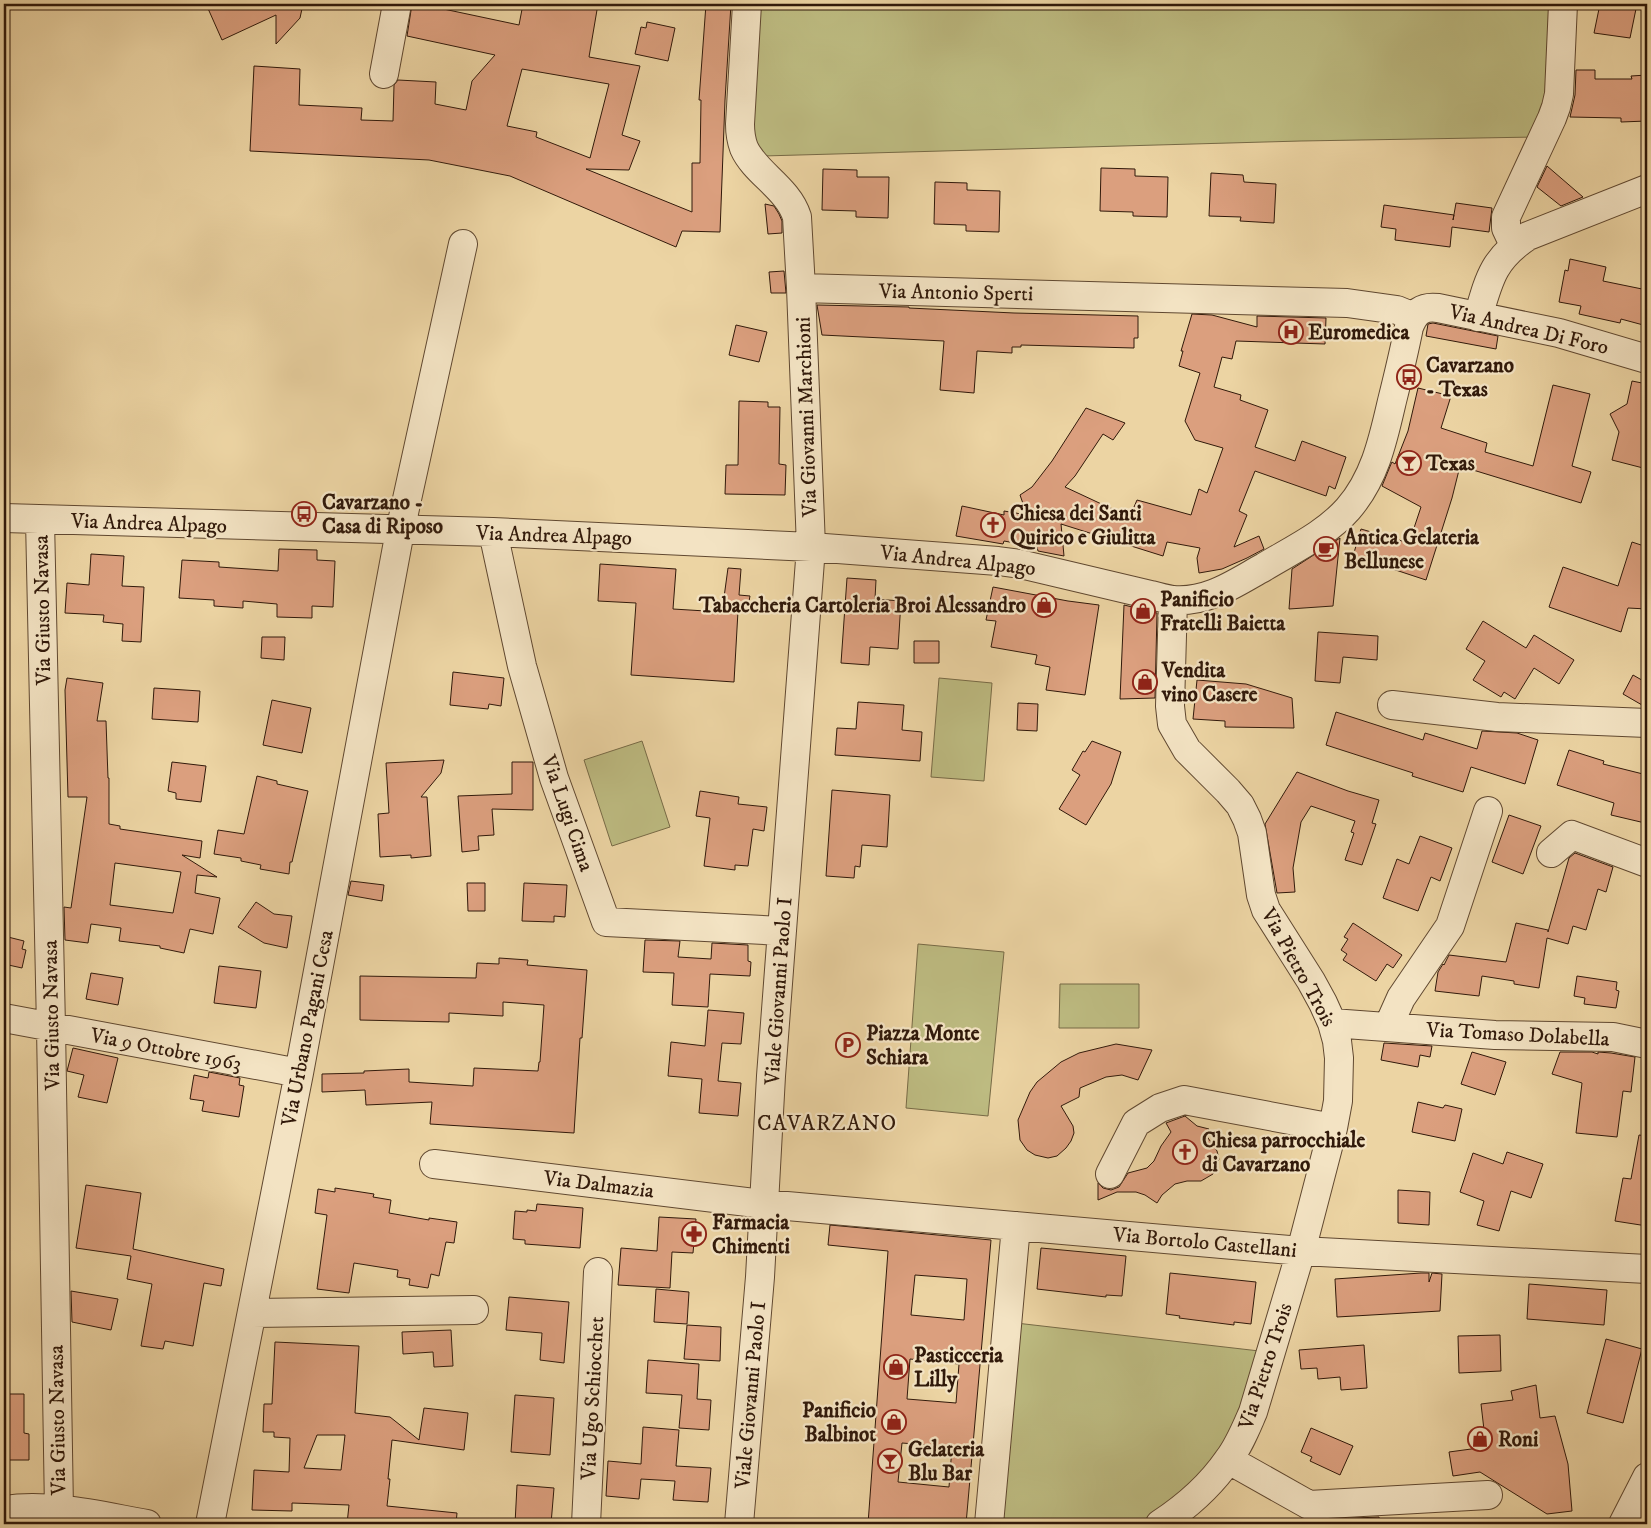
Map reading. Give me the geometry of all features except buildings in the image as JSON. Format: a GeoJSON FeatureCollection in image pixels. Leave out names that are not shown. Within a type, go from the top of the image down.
{"type":"FeatureCollection","features":[{"type":"Feature","properties":{"kind":"street"},"geometry":{"type":"LineString","coordinates":[[384,74],[397,4]]}},
{"type":"Feature","properties":{"kind":"street"},"geometry":{"type":"LineString","coordinates":[[747,4],[740,124],[741,138],[745,150],[753,161],[794,206],[797,217],[801,288]]}},
{"type":"Feature","properties":{"kind":"street"},"geometry":{"type":"LineString","coordinates":[[1514,245],[1506,228],[1506,217],[1552,118],[1558,100],[1563,4]]}},
{"type":"Feature","properties":{"kind":"street"},"geometry":{"type":"LineString","coordinates":[[1478,317],[1488,281],[1495,267],[1514,245],[1528,236],[1647,189]]}},
{"type":"Feature","properties":{"kind":"street","name":"Via Urbano Pagani Cesa"},"geometry":{"type":"LineString","coordinates":[[210,1524],[299,1073],[400,531],[463,244]]}},
{"type":"Feature","properties":{"kind":"street","name":"Via Antonio Sperti"},"geometry":{"type":"LineString","coordinates":[[801,288],[1347,303],[1397,310],[1414,317]]}},
{"type":"Feature","properties":{"kind":"street","name":"Via Giovanni Marchioni"},"geometry":{"type":"LineString","coordinates":[[801,288],[811,547]]}},
{"type":"Feature","properties":{"kind":"street","name":"Via Andrea Di Foro"},"geometry":{"type":"LineString","coordinates":[[1414,317],[1418,312],[1430,307],[1559,333],[1647,358]]}},
{"type":"Feature","properties":{"kind":"street","name":"Via Andrea Alpago"},"geometry":{"type":"LineString","coordinates":[[4,518],[400,531],[493,532],[811,547],[998,561],[1046,569],[1173,600],[1200,599],[1229,587],[1309,539],[1330,525],[1347,510],[1361,492],[1372,473],[1380,453],[1409,328],[1414,317]]}},
{"type":"Feature","properties":{"kind":"street","name":"Via Giusto Navasa"},"geometry":{"type":"LineString","coordinates":[[40,520],[59,1510]]}},
{"type":"Feature","properties":{"kind":"street","name":"Via Lugi Cima"},"geometry":{"type":"LineString","coordinates":[[493,532],[522,666],[554,778],[606,922],[782,930]]}},
{"type":"Feature","properties":{"kind":"street","name":"Viale Giovanni Paolo I"},"geometry":{"type":"LineString","coordinates":[[738,1524],[760,1277],[771,1076],[811,547]]}},
{"type":"Feature","properties":{"kind":"street","name":"Via Pietro Trois"},"geometry":{"type":"LineString","coordinates":[[1160,1524],[1197,1495],[1229,1460],[1253,1412],[1301,1251],[1333,1128],[1338,1101],[1339,1079],[1337,1041],[1332,1024],[1312,981],[1266,910],[1261,895],[1252,833],[1247,819],[1240,805],[1228,791],[1187,750],[1172,724],[1170,706],[1173,600]]}},
{"type":"Feature","properties":{"kind":"street"},"geometry":{"type":"LineString","coordinates":[[1392,705],[1497,717],[1647,723]]}},
{"type":"Feature","properties":{"kind":"street","name":"Via Tomaso Dolabella"},"geometry":{"type":"LineString","coordinates":[[1388,1027],[1401,998],[1450,926],[1488,810]]}},
{"type":"Feature","properties":{"kind":"street"},"geometry":{"type":"LineString","coordinates":[[1551,853],[1572,835],[1647,863]]}},
{"type":"Feature","properties":{"kind":"street","name":"Via 9 Ottobre 1963"},"geometry":{"type":"LineString","coordinates":[[4,1018],[299,1073]]}},
{"type":"Feature","properties":{"kind":"street","name":"Via Tomaso Dolabella"},"geometry":{"type":"LineString","coordinates":[[1332,1024],[1494,1035],[1613,1037],[1647,1044]]}},
{"type":"Feature","properties":{"kind":"street"},"geometry":{"type":"LineString","coordinates":[[1110,1174],[1136,1123],[1160,1108],[1184,1100],[1333,1128]]}},
{"type":"Feature","properties":{"kind":"street","name":"Via Dalmazia"},"geometry":{"type":"LineString","coordinates":[[434,1164],[764,1204]]}},
{"type":"Feature","properties":{"kind":"street","name":"Via Bortolo Castellani"},"geometry":{"type":"LineString","coordinates":[[764,1204],[1301,1251],[1647,1269]]}},
{"type":"Feature","properties":{"kind":"street"},"geometry":{"type":"LineString","coordinates":[[989,1524],[1016,1226]]}},
{"type":"Feature","properties":{"kind":"street","name":"Via Ugo Schiocchet"},"geometry":{"type":"LineString","coordinates":[[586,1524],[598,1272]]}},
{"type":"Feature","properties":{"kind":"street"},"geometry":{"type":"LineString","coordinates":[[252,1313],[474,1310]]}},
{"type":"Feature","properties":{"kind":"street"},"geometry":{"type":"LineString","coordinates":[[1229,1460],[1314,1515],[1488,1495]]}},
{"type":"Feature","properties":{"kind":"street"},"geometry":{"type":"LineString","coordinates":[[1624,1524],[1647,1477]]}},
{"type":"Feature","properties":{"kind":"street"},"geometry":{"type":"LineString","coordinates":[[4,1510],[32,1508],[59,1510],[147,1524]]}},
{"type":"Feature","properties":{"kind":"shaded area"},"geometry":{"type":"Polygon","coordinates":[[[753,4],[1557,4],[1552,106],[1537,137],[1301,141],[763,156],[748,136],[753,4]]]}},
{"type":"Feature","properties":{"kind":"shaded area"},"geometry":{"type":"Polygon","coordinates":[[[939,678],[992,683],[984,781],[931,777],[939,678]]]}},
{"type":"Feature","properties":{"kind":"shaded area"},"geometry":{"type":"Polygon","coordinates":[[[642,741],[670,827],[612,846],[584,760],[642,741]]]}},
{"type":"Feature","properties":{"kind":"shaded area"},"geometry":{"type":"Polygon","coordinates":[[[918,944],[1004,952],[988,1116],[906,1108],[918,944]]]}},
{"type":"Feature","properties":{"kind":"shaded area"},"geometry":{"type":"Polygon","coordinates":[[[1060,984],[1139,984],[1139,1028],[1059,1028],[1060,984]]]}},
{"type":"Feature","properties":{"kind":"shaded area"},"geometry":{"type":"Polygon","coordinates":[[[1016,1323],[1268,1352],[1231,1467],[1154,1524],[997,1524],[1016,1323]]]}},
{"type":"Feature","properties":{"kind":"place","name":"Euromedica"},"geometry":{"type":"Point","coordinates":[1291,332]}},
{"type":"Feature","properties":{"kind":"place","name":"Cavarzano - Texas"},"geometry":{"type":"Point","coordinates":[1409,377]}},
{"type":"Feature","properties":{"kind":"place","name":"Texas"},"geometry":{"type":"Point","coordinates":[1409,463]}},
{"type":"Feature","properties":{"kind":"place","name":"Cavarzano - Casa di Riposo"},"geometry":{"type":"Point","coordinates":[304,514]}},
{"type":"Feature","properties":{"kind":"place","name":"Chiesa dei Santi Quirico e Giulitta"},"geometry":{"type":"Point","coordinates":[993,525]}},
{"type":"Feature","properties":{"kind":"place","name":"Antica Gelateria Bellunese"},"geometry":{"type":"Point","coordinates":[1326,549]}},
{"type":"Feature","properties":{"kind":"place","name":"Tabaccheria Cartoleria Broi Alessandro"},"geometry":{"type":"Point","coordinates":[1044,605]}},
{"type":"Feature","properties":{"kind":"place","name":"Panificio Fratelli Baietta"},"geometry":{"type":"Point","coordinates":[1143,611]}},
{"type":"Feature","properties":{"kind":"place","name":"Vendita vino Casere"},"geometry":{"type":"Point","coordinates":[1145,682]}},
{"type":"Feature","properties":{"kind":"place","name":"Piazza Monte Schiara"},"geometry":{"type":"Point","coordinates":[848,1045]}},
{"type":"Feature","properties":{"kind":"place","name":"Chiesa parrocchiale di Cavarzano"},"geometry":{"type":"Point","coordinates":[1185,1152]}},
{"type":"Feature","properties":{"kind":"place","name":"Farmacia Chimenti"},"geometry":{"type":"Point","coordinates":[694,1234]}},
{"type":"Feature","properties":{"kind":"place","name":"Pasticceria Lilly"},"geometry":{"type":"Point","coordinates":[896,1367]}},
{"type":"Feature","properties":{"kind":"place","name":"Panificio Balbinot"},"geometry":{"type":"Point","coordinates":[894,1422]}},
{"type":"Feature","properties":{"kind":"place","name":"Roni"},"geometry":{"type":"Point","coordinates":[1480,1439]}},
{"type":"Feature","properties":{"kind":"place","name":"Gelateria Blu Bar"},"geometry":{"type":"Point","coordinates":[890,1461]}},
{"type":"Feature","properties":{"kind":"district","name":"CAVARZANO"},"geometry":{"type":"Point","coordinates":[827,1122]}}]}
